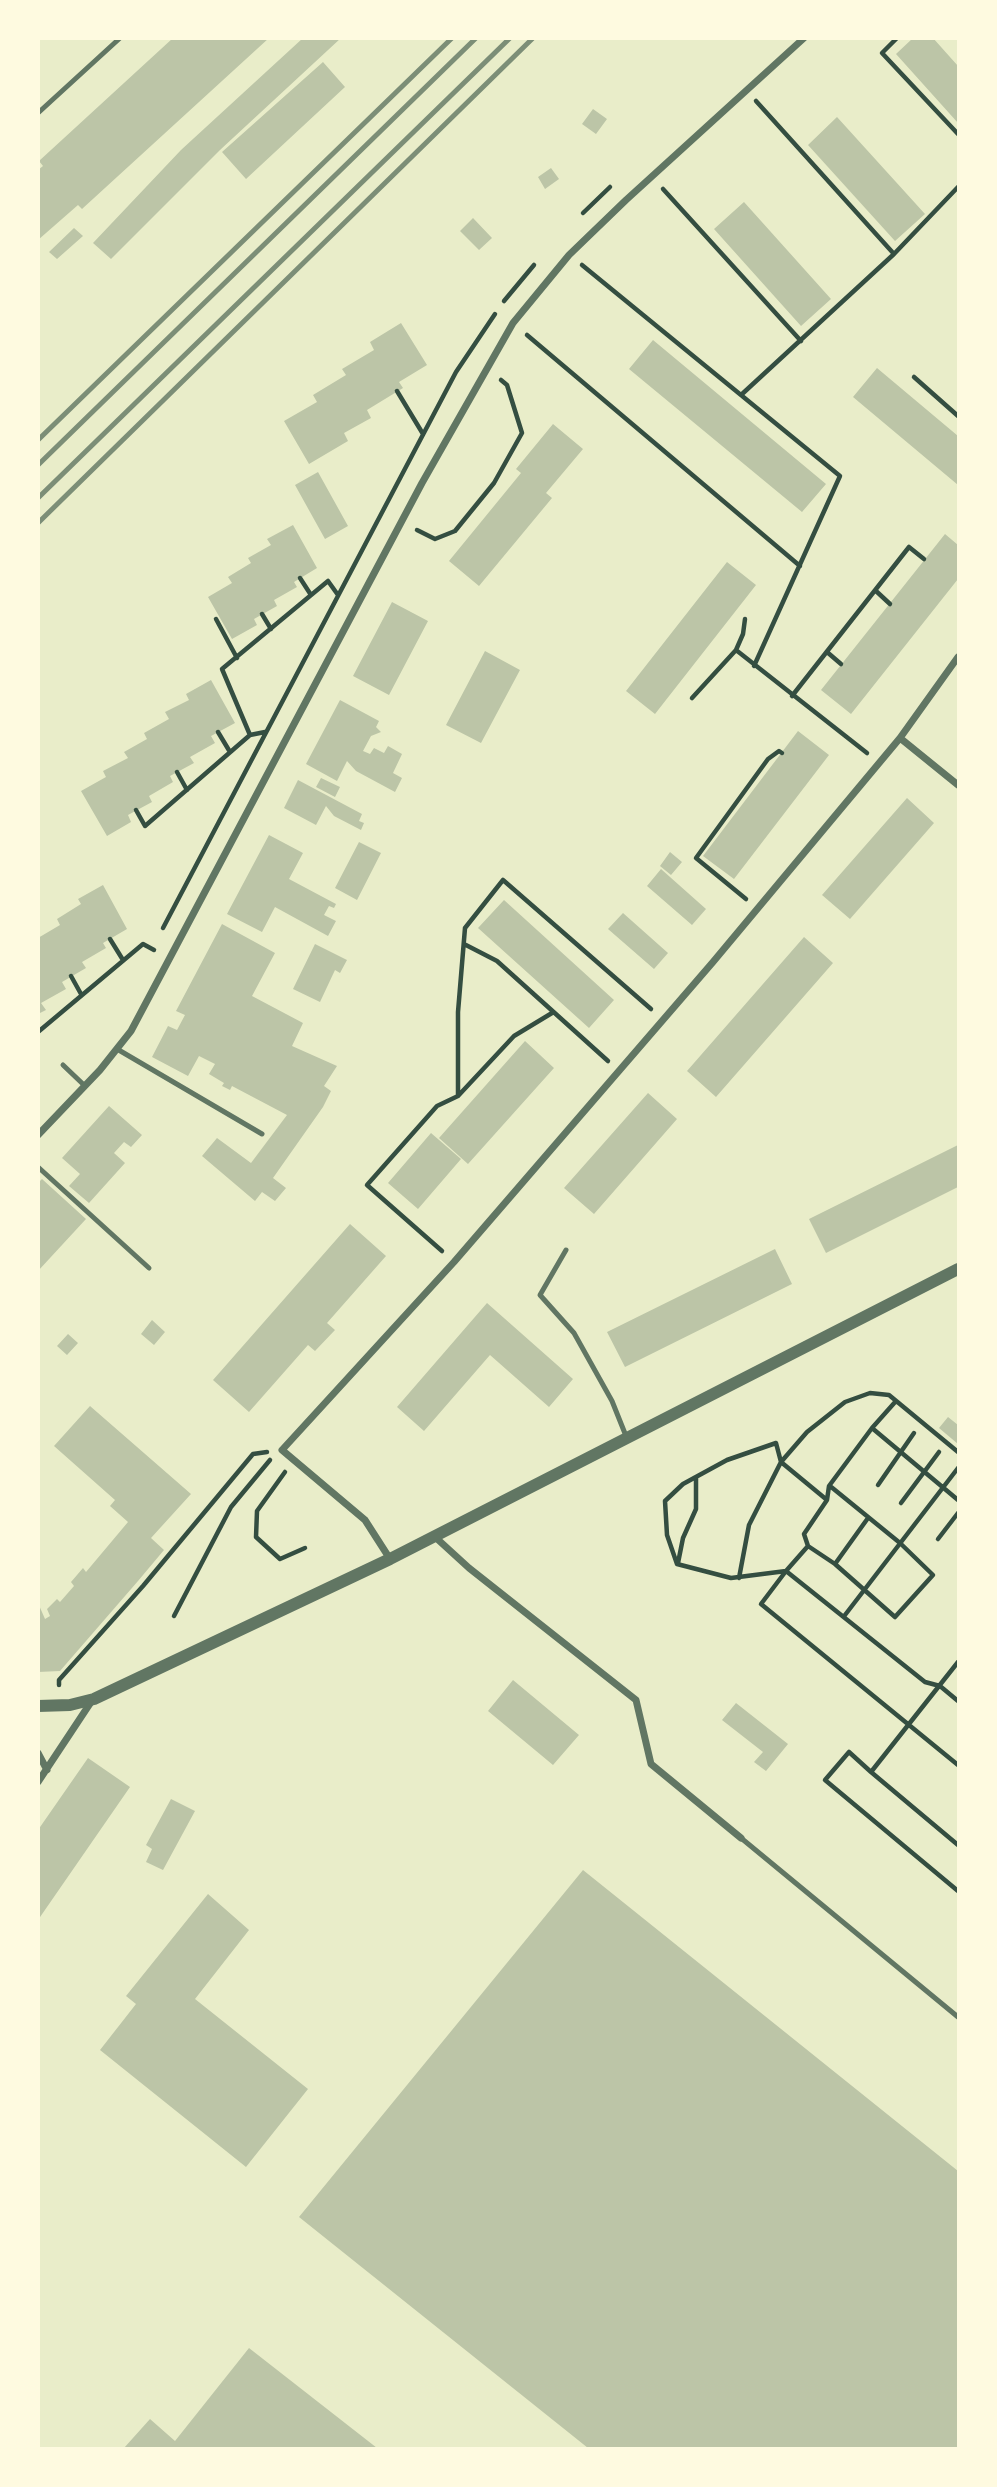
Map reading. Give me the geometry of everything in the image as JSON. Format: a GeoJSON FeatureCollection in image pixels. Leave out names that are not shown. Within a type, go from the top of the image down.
{"type":"FeatureCollection","features":[{"type":"Feature","properties":{"kind":"street"},"geometry":{"type":"LineString","coordinates":[[38,1135],[85,1086],[131,1031],[400,523],[513,323],[569,255],[651,176],[804,38]]}},
{"type":"Feature","properties":{"kind":"street"},"geometry":{"type":"LineString","coordinates":[[390,1559],[365,1520],[282,1450],[454,1262],[758,909],[900,738],[958,657]]}},
{"type":"Feature","properties":{"kind":"street"},"geometry":{"type":"LineString","coordinates":[[900,738],[958,785]]}},
{"type":"Feature","properties":{"kind":"street"},"geometry":{"type":"LineString","coordinates":[[38,1706],[94,1699],[390,1559],[958,1269]]}},
{"type":"Feature","properties":{"kind":"street"},"geometry":{"type":"LineString","coordinates":[[434,1536],[469,1568],[636,1700],[651,1764],[741,1838]]}},
{"type":"Feature","properties":{"kind":"street"},"geometry":{"type":"LineString","coordinates":[[38,1782],[94,1699]]}},
{"type":"Feature","properties":{"kind":"street"},"geometry":{"type":"LineString","coordinates":[[38,1753],[47,1770]]}},
{"type":"Feature","properties":{"kind":"lane"},"geometry":{"type":"LineString","coordinates":[[38,113],[120,38]]}},
{"type":"Feature","properties":{"kind":"lane"},"geometry":{"type":"LineString","coordinates":[[117,1049],[262,1134]]}},
{"type":"Feature","properties":{"kind":"lane"},"geometry":{"type":"LineString","coordinates":[[63,1065],[85,1086]]}},
{"type":"Feature","properties":{"kind":"lane"},"geometry":{"type":"LineString","coordinates":[[38,1167],[149,1269]]}},
{"type":"Feature","properties":{"kind":"lane"},"geometry":{"type":"LineString","coordinates":[[566,1250],[540,1295],[574,1333],[612,1401],[627,1439]]}},
{"type":"Feature","properties":{"kind":"lane"},"geometry":{"type":"LineString","coordinates":[[741,1838],[958,2017]]}},
{"type":"Feature","properties":{"kind":"path"},"geometry":{"type":"LineString","coordinates":[[897,38],[882,52],[958,134]]}},
{"type":"Feature","properties":{"kind":"path"},"geometry":{"type":"LineString","coordinates":[[747,90],[894,254]]}},
{"type":"Feature","properties":{"kind":"path"},"geometry":{"type":"LineString","coordinates":[[651,176],[801,341]]}},
{"type":"Feature","properties":{"kind":"path"},"geometry":{"type":"LineString","coordinates":[[741,396],[894,254],[958,187]]}},
{"type":"Feature","properties":{"kind":"path"},"geometry":{"type":"LineString","coordinates":[[569,255],[840,477],[754,666]]}},
{"type":"Feature","properties":{"kind":"path"},"geometry":{"type":"LineString","coordinates":[[513,323],[800,566]]}},
{"type":"Feature","properties":{"kind":"path"},"geometry":{"type":"LineString","coordinates":[[400,523],[435,539],[455,531],[494,483],[522,433],[507,385],[486,368]]}},
{"type":"Feature","properties":{"kind":"path"},"geometry":{"type":"LineString","coordinates":[[147,960],[456,372]]}},
{"type":"Feature","properties":{"kind":"path"},"geometry":{"type":"LineString","coordinates":[[914,377],[958,416]]}},
{"type":"Feature","properties":{"kind":"path"},"geometry":{"type":"LineString","coordinates":[[397,391],[423,435]]}},
{"type":"Feature","properties":{"kind":"path"},"geometry":{"type":"LineString","coordinates":[[792,696],[909,547],[925,559]]}},
{"type":"Feature","properties":{"kind":"path"},"geometry":{"type":"LineString","coordinates":[[300,578],[311,595]]}},
{"type":"Feature","properties":{"kind":"path"},"geometry":{"type":"LineString","coordinates":[[250,735],[222,669],[328,581],[338,595]]}},
{"type":"Feature","properties":{"kind":"path"},"geometry":{"type":"LineString","coordinates":[[876,590],[890,604]]}},
{"type":"Feature","properties":{"kind":"path"},"geometry":{"type":"LineString","coordinates":[[262,614],[271,629]]}},
{"type":"Feature","properties":{"kind":"path"},"geometry":{"type":"LineString","coordinates":[[216,619],[237,657]]}},
{"type":"Feature","properties":{"kind":"path"},"geometry":{"type":"LineString","coordinates":[[692,698],[736,650],[743,634],[745,619]]}},
{"type":"Feature","properties":{"kind":"path"},"geometry":{"type":"LineString","coordinates":[[736,650],[880,762]]}},
{"type":"Feature","properties":{"kind":"path"},"geometry":{"type":"LineString","coordinates":[[827,652],[841,664]]}},
{"type":"Feature","properties":{"kind":"path"},"geometry":{"type":"LineString","coordinates":[[218,732],[230,752]]}},
{"type":"Feature","properties":{"kind":"path"},"geometry":{"type":"LineString","coordinates":[[136,810],[145,827],[250,735],[266,732]]}},
{"type":"Feature","properties":{"kind":"path"},"geometry":{"type":"LineString","coordinates":[[758,909],[696,858],[768,759],[779,751],[782,753]]}},
{"type":"Feature","properties":{"kind":"path"},"geometry":{"type":"LineString","coordinates":[[177,772],[187,790]]}},
{"type":"Feature","properties":{"kind":"path"},"geometry":{"type":"LineString","coordinates":[[458,1096],[458,1012],[465,929],[503,880],[663,1020]]}},
{"type":"Feature","properties":{"kind":"path"},"geometry":{"type":"LineString","coordinates":[[110,939],[123,960]]}},
{"type":"Feature","properties":{"kind":"path"},"geometry":{"type":"LineString","coordinates":[[38,1032],[143,944],[170,958]]}},
{"type":"Feature","properties":{"kind":"path"},"geometry":{"type":"LineString","coordinates":[[464,944],[497,961],[552,1013],[619,1070]]}},
{"type":"Feature","properties":{"kind":"path"},"geometry":{"type":"LineString","coordinates":[[71,976],[81,994]]}},
{"type":"Feature","properties":{"kind":"path"},"geometry":{"type":"LineString","coordinates":[[454,1262],[367,1185],[437,1106],[458,1096],[514,1036],[552,1013]]}},
{"type":"Feature","properties":{"kind":"path"},"geometry":{"type":"LineString","coordinates":[[739,1578],[750,1525],[781,1462],[807,1432],[845,1402],[870,1393],[889,1395],[958,1452]]}},
{"type":"Feature","properties":{"kind":"path"},"geometry":{"type":"LineString","coordinates":[[829,1486],[900,1543],[933,1575],[895,1617],[835,1564],[808,1546],[804,1534],[827,1500],[829,1486],[872,1428],[896,1401]]}},
{"type":"Feature","properties":{"kind":"path"},"geometry":{"type":"LineString","coordinates":[[872,1428],[958,1500]]}},
{"type":"Feature","properties":{"kind":"path"},"geometry":{"type":"LineString","coordinates":[[878,1485],[914,1433]]}},
{"type":"Feature","properties":{"kind":"path"},"geometry":{"type":"LineString","coordinates":[[677,1564],[667,1535],[665,1502],[683,1484],[727,1460],[776,1443],[781,1462],[827,1500]]}},
{"type":"Feature","properties":{"kind":"path"},"geometry":{"type":"LineString","coordinates":[[174,1616],[231,1507],[265,1465],[282,1450]]}},
{"type":"Feature","properties":{"kind":"path"},"geometry":{"type":"LineString","coordinates":[[58,1705],[58,1680],[143,1586],[253,1454],[282,1450]]}},
{"type":"Feature","properties":{"kind":"path"},"geometry":{"type":"LineString","coordinates":[[901,1503],[939,1452]]}},
{"type":"Feature","properties":{"kind":"path"},"geometry":{"type":"LineString","coordinates":[[294,1461],[257,1511],[256,1537],[280,1559],[305,1548]]}},
{"type":"Feature","properties":{"kind":"path"},"geometry":{"type":"LineString","coordinates":[[845,1615],[958,1468]]}},
{"type":"Feature","properties":{"kind":"path"},"geometry":{"type":"LineString","coordinates":[[677,1564],[683,1538],[696,1509],[696,1477]]}},
{"type":"Feature","properties":{"kind":"path"},"geometry":{"type":"LineString","coordinates":[[938,1539],[958,1513]]}},
{"type":"Feature","properties":{"kind":"path"},"geometry":{"type":"LineString","coordinates":[[835,1564],[867,1518]]}},
{"type":"Feature","properties":{"kind":"path"},"geometry":{"type":"LineString","coordinates":[[808,1546],[761,1604],[958,1765]]}},
{"type":"Feature","properties":{"kind":"path"},"geometry":{"type":"LineString","coordinates":[[677,1564],[739,1578],[786,1571],[845,1615],[925,1682],[940,1686],[958,1701]]}},
{"type":"Feature","properties":{"kind":"path"},"geometry":{"type":"LineString","coordinates":[[871,1772],[958,1662]]}},
{"type":"Feature","properties":{"kind":"path"},"geometry":{"type":"LineString","coordinates":[[958,1845],[849,1752],[825,1780],[958,1891]]}},
{"type":"Feature","properties":{"kind":"building"},"geometry":{"type":"Polygon","coordinates":[[[173,38],[269,38],[82,209],[78,205],[38,240],[38,170],[43,166],[39,161],[173,38]]]}},
{"type":"Feature","properties":{"kind":"building"},"geometry":{"type":"Polygon","coordinates":[[[303,38],[341,38],[220,150],[111,259],[93,243],[181,150],[303,38]]]}},
{"type":"Feature","properties":{"kind":"building"},"geometry":{"type":"Polygon","coordinates":[[[913,38],[933,38],[958,66],[958,123],[896,54],[913,38]]]}},
{"type":"Feature","properties":{"kind":"building"},"geometry":{"type":"Polygon","coordinates":[[[323,62],[345,87],[246,179],[222,152],[323,62]]]}},
{"type":"Feature","properties":{"kind":"building"},"geometry":{"type":"Polygon","coordinates":[[[593,109],[607,119],[596,134],[582,124],[593,109]]]}},
{"type":"Feature","properties":{"kind":"building"},"geometry":{"type":"Polygon","coordinates":[[[837,117],[925,214],[895,241],[808,145],[837,117]]]}},
{"type":"Feature","properties":{"kind":"building"},"geometry":{"type":"Polygon","coordinates":[[[551,168],[559,179],[545,189],[538,177],[551,168]]]}},
{"type":"Feature","properties":{"kind":"building"},"geometry":{"type":"Polygon","coordinates":[[[744,202],[831,299],[801,326],[714,229],[744,202]]]}},
{"type":"Feature","properties":{"kind":"building"},"geometry":{"type":"Polygon","coordinates":[[[473,218],[492,238],[479,250],[460,231],[473,218]]]}},
{"type":"Feature","properties":{"kind":"building"},"geometry":{"type":"Polygon","coordinates":[[[74,228],[83,236],[57,259],[49,252],[74,228]]]}},
{"type":"Feature","properties":{"kind":"building"},"geometry":{"type":"Polygon","coordinates":[[[401,323],[427,365],[399,382],[403,388],[367,410],[371,418],[344,433],[348,441],[309,464],[284,421],[317,402],[313,395],[346,375],[342,369],[374,350],[370,342],[401,323]]]}},
{"type":"Feature","properties":{"kind":"building"},"geometry":{"type":"Polygon","coordinates":[[[653,340],[826,484],[802,512],[629,369],[653,340]]]}},
{"type":"Feature","properties":{"kind":"building"},"geometry":{"type":"Polygon","coordinates":[[[877,368],[958,436],[958,485],[853,397],[877,368]]]}},
{"type":"Feature","properties":{"kind":"building"},"geometry":{"type":"Polygon","coordinates":[[[553,424],[583,449],[546,493],[552,498],[479,586],[449,561],[521,473],[516,469],[553,424]]]}},
{"type":"Feature","properties":{"kind":"building"},"geometry":{"type":"Polygon","coordinates":[[[318,472],[348,526],[325,539],[295,485],[318,472]]]}},
{"type":"Feature","properties":{"kind":"building"},"geometry":{"type":"Polygon","coordinates":[[[293,525],[317,568],[294,582],[297,587],[274,600],[277,606],[254,619],[257,625],[232,639],[208,597],[232,583],[228,577],[251,563],[248,558],[271,545],[267,539],[293,525]]]}},
{"type":"Feature","properties":{"kind":"building"},"geometry":{"type":"Polygon","coordinates":[[[945,534],[958,545],[958,579],[851,714],[821,690],[945,534]]]}},
{"type":"Feature","properties":{"kind":"building"},"geometry":{"type":"Polygon","coordinates":[[[727,562],[756,585],[655,714],[626,691],[727,562]]]}},
{"type":"Feature","properties":{"kind":"building"},"geometry":{"type":"Polygon","coordinates":[[[392,602],[428,621],[389,695],[353,676],[392,602]]]}},
{"type":"Feature","properties":{"kind":"building"},"geometry":{"type":"Polygon","coordinates":[[[485,651],[520,670],[481,743],[446,725],[485,651]]]}},
{"type":"Feature","properties":{"kind":"building"},"geometry":{"type":"Polygon","coordinates":[[[211,680],[235,723],[211,736],[215,743],[190,757],[194,763],[170,776],[173,782],[149,796],[152,802],[128,815],[131,822],[107,836],[81,791],[106,777],[103,771],[128,758],[124,752],[147,739],[144,733],[169,719],[165,712],[189,700],[186,694],[211,680]]]}},
{"type":"Feature","properties":{"kind":"building"},"geometry":{"type":"Polygon","coordinates":[[[340,700],[379,721],[376,727],[381,732],[371,736],[363,751],[370,754],[374,748],[384,753],[388,746],[402,754],[393,773],[402,778],[395,792],[356,771],[347,761],[337,781],[306,764],[340,700]]]}},
{"type":"Feature","properties":{"kind":"building"},"geometry":{"type":"Polygon","coordinates":[[[798,731],[829,755],[734,879],[703,856],[798,731]]]}},
{"type":"Feature","properties":{"kind":"building"},"geometry":{"type":"Polygon","coordinates":[[[321,778],[340,787],[335,797],[316,787],[321,778]]]}},
{"type":"Feature","properties":{"kind":"building"},"geometry":{"type":"Polygon","coordinates":[[[298,780],[362,814],[359,821],[364,823],[361,830],[334,816],[326,806],[316,825],[284,808],[298,780]]]}},
{"type":"Feature","properties":{"kind":"building"},"geometry":{"type":"Polygon","coordinates":[[[907,798],[934,823],[850,919],[822,895],[907,798]]]}},
{"type":"Feature","properties":{"kind":"building"},"geometry":{"type":"Polygon","coordinates":[[[269,835],[303,853],[289,879],[336,904],[334,908],[329,906],[324,915],[336,921],[328,936],[275,907],[262,932],[227,914],[269,835]]]}},
{"type":"Feature","properties":{"kind":"building"},"geometry":{"type":"Polygon","coordinates":[[[359,842],[381,853],[357,900],[335,888],[359,842]]]}},
{"type":"Feature","properties":{"kind":"building"},"geometry":{"type":"Polygon","coordinates":[[[670,852],[682,862],[671,875],[660,866],[670,852]]]}},
{"type":"Feature","properties":{"kind":"building"},"geometry":{"type":"Polygon","coordinates":[[[661,869],[706,909],[692,925],[647,886],[661,869]]]}},
{"type":"Feature","properties":{"kind":"building"},"geometry":{"type":"Polygon","coordinates":[[[103,885],[127,929],[103,943],[106,948],[82,962],[86,968],[62,982],[66,989],[41,1003],[46,1010],[38,1014],[38,938],[60,925],[57,919],[81,904],[78,899],[103,885]]]}},
{"type":"Feature","properties":{"kind":"building"},"geometry":{"type":"Polygon","coordinates":[[[504,900],[614,1000],[589,1028],[478,928],[504,900]]]}},
{"type":"Feature","properties":{"kind":"building"},"geometry":{"type":"Polygon","coordinates":[[[623,913],[668,953],[654,969],[608,929],[623,913]]]}},
{"type":"Feature","properties":{"kind":"building"},"geometry":{"type":"Polygon","coordinates":[[[222,924],[275,953],[252,996],[303,1023],[292,1046],[337,1066],[324,1086],[331,1091],[323,1107],[273,1178],[286,1188],[275,1201],[262,1192],[255,1201],[202,1156],[217,1138],[251,1163],[287,1115],[232,1086],[230,1090],[222,1086],[224,1083],[209,1074],[215,1064],[199,1056],[188,1076],[152,1057],[168,1026],[177,1030],[185,1015],[176,1011],[222,924]]]}},
{"type":"Feature","properties":{"kind":"building"},"geometry":{"type":"Polygon","coordinates":[[[804,937],[833,963],[716,1097],[687,1071],[804,937]]]}},
{"type":"Feature","properties":{"kind":"building"},"geometry":{"type":"Polygon","coordinates":[[[315,944],[347,960],[340,973],[335,970],[320,1002],[293,989],[315,944]]]}},
{"type":"Feature","properties":{"kind":"building"},"geometry":{"type":"Polygon","coordinates":[[[525,1041],[554,1068],[468,1164],[439,1138],[525,1041]]]}},
{"type":"Feature","properties":{"kind":"building"},"geometry":{"type":"Polygon","coordinates":[[[648,1093],[677,1119],[594,1214],[564,1188],[648,1093]]]}},
{"type":"Feature","properties":{"kind":"building"},"geometry":{"type":"Polygon","coordinates":[[[109,1106],[142,1135],[131,1147],[124,1142],[114,1153],[125,1163],[89,1203],[69,1186],[80,1174],[62,1158],[109,1106]]]}},
{"type":"Feature","properties":{"kind":"building"},"geometry":{"type":"Polygon","coordinates":[[[431,1133],[461,1159],[418,1209],[388,1183],[431,1133]]]}},
{"type":"Feature","properties":{"kind":"building"},"geometry":{"type":"Polygon","coordinates":[[[958,1145],[958,1187],[826,1253],[809,1219],[958,1145]]]}},
{"type":"Feature","properties":{"kind":"building"},"geometry":{"type":"Polygon","coordinates":[[[42,1179],[86,1219],[38,1271],[38,1183],[42,1179]]]}},
{"type":"Feature","properties":{"kind":"building"},"geometry":{"type":"Polygon","coordinates":[[[350,1224],[386,1256],[327,1323],[335,1330],[315,1351],[308,1345],[249,1412],[213,1380],[350,1224]]]}},
{"type":"Feature","properties":{"kind":"building"},"geometry":{"type":"Polygon","coordinates":[[[775,1249],[792,1284],[625,1367],[607,1332],[775,1249]]]}},
{"type":"Feature","properties":{"kind":"building"},"geometry":{"type":"Polygon","coordinates":[[[487,1303],[573,1379],[549,1407],[490,1355],[424,1431],[397,1407],[487,1303]]]}},
{"type":"Feature","properties":{"kind":"building"},"geometry":{"type":"Polygon","coordinates":[[[152,1320],[165,1332],[154,1345],[141,1334],[152,1320]]]}},
{"type":"Feature","properties":{"kind":"building"},"geometry":{"type":"Polygon","coordinates":[[[68,1334],[78,1343],[67,1355],[57,1346],[68,1334]]]}},
{"type":"Feature","properties":{"kind":"building"},"geometry":{"type":"Polygon","coordinates":[[[90,1406],[191,1494],[151,1538],[164,1550],[138,1581],[60,1671],[38,1672],[38,1603],[45,1619],[50,1616],[47,1609],[57,1599],[60,1602],[74,1586],[71,1582],[83,1568],[86,1572],[128,1522],[110,1506],[115,1500],[54,1446],[90,1406]]]}},
{"type":"Feature","properties":{"kind":"building"},"geometry":{"type":"Polygon","coordinates":[[[948,1417],[958,1425],[958,1444],[939,1428],[948,1417]]]}},
{"type":"Feature","properties":{"kind":"building"},"geometry":{"type":"Polygon","coordinates":[[[513,1680],[579,1735],[553,1765],[488,1711],[513,1680]]]}},
{"type":"Feature","properties":{"kind":"building"},"geometry":{"type":"Polygon","coordinates":[[[736,1703],[788,1744],[766,1771],[754,1762],[763,1752],[722,1720],[736,1703]]]}},
{"type":"Feature","properties":{"kind":"building"},"geometry":{"type":"Polygon","coordinates":[[[88,1758],[130,1787],[38,1920],[38,1830],[88,1758]]]}},
{"type":"Feature","properties":{"kind":"building"},"geometry":{"type":"Polygon","coordinates":[[[171,1799],[195,1811],[163,1870],[146,1862],[152,1849],[146,1845],[171,1799]]]}},
{"type":"Feature","properties":{"kind":"building"},"geometry":{"type":"Polygon","coordinates":[[[583,1870],[958,2171],[958,2448],[588,2448],[299,2217],[583,1870]]]}},
{"type":"Feature","properties":{"kind":"building"},"geometry":{"type":"Polygon","coordinates":[[[208,1894],[249,1930],[195,1999],[308,2089],[246,2167],[100,2050],[136,2004],[126,1996],[208,1894]]]}},
{"type":"Feature","properties":{"kind":"building"},"geometry":{"type":"Polygon","coordinates":[[[249,2348],[377,2448],[124,2448],[150,2419],[175,2441],[249,2348]]]}},
{"type":"Feature","properties":{"kind":"railway"},"geometry":{"type":"LineString","coordinates":[[38,440],[452,38]]}},
{"type":"Feature","properties":{"kind":"railway"},"geometry":{"type":"LineString","coordinates":[[38,465],[476,38]]}},
{"type":"Feature","properties":{"kind":"railway"},"geometry":{"type":"LineString","coordinates":[[38,498],[510,38]]}},
{"type":"Feature","properties":{"kind":"railway"},"geometry":{"type":"LineString","coordinates":[[38,523],[533,38]]}}]}
